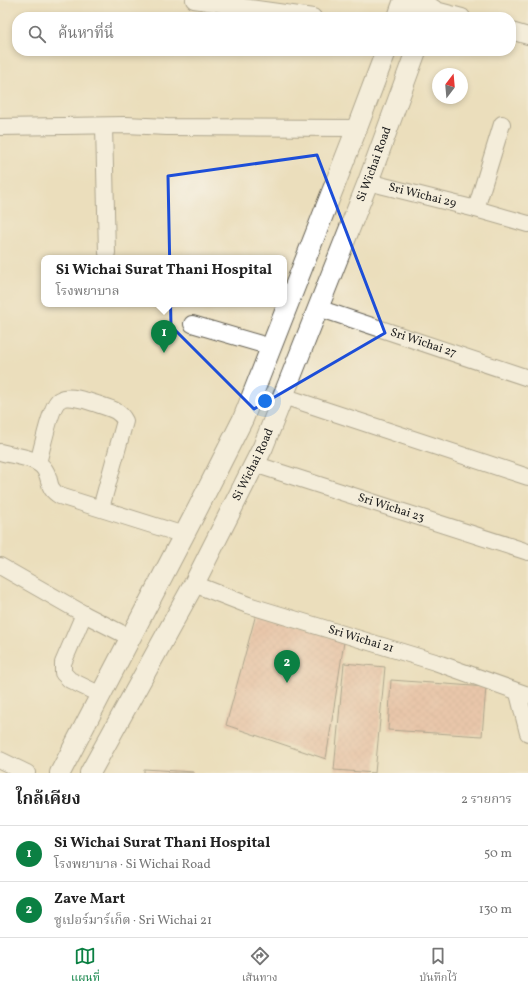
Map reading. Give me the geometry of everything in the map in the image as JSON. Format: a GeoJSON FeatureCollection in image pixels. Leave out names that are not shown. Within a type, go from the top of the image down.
{"type":"FeatureCollection","features":[{"type":"Feature","properties":{"kind":"main road"},"geometry":{"type":"LineString","coordinates":[[400,12],[404,0]]}},
{"type":"Feature","properties":{"kind":"main road"},"geometry":{"type":"LineString","coordinates":[[409,0],[432,8]]}},
{"type":"Feature","properties":{"kind":"main road"},"geometry":{"type":"LineString","coordinates":[[287,306],[384,56]]}},
{"type":"Feature","properties":{"kind":"main road","name":"Si Wichai Road"},"geometry":{"type":"LineString","coordinates":[[90,773],[194,584],[263,448],[368,182],[414,56]]}},
{"type":"Feature","properties":{"kind":"main road"},"geometry":{"type":"LineString","coordinates":[[63,769],[243,419],[287,307]]}},
{"type":"Feature","properties":{"kind":"street"},"geometry":{"type":"LineString","coordinates":[[194,0],[278,12]]}},
{"type":"Feature","properties":{"kind":"street"},"geometry":{"type":"LineString","coordinates":[[432,8],[445,12]]}},
{"type":"Feature","properties":{"kind":"street"},"geometry":{"type":"LineString","coordinates":[[516,32],[528,36]]}},
{"type":"Feature","properties":{"kind":"street"},"geometry":{"type":"LineString","coordinates":[[476,209],[502,124]]}},
{"type":"Feature","properties":{"kind":"street"},"geometry":{"type":"LineString","coordinates":[[0,127],[126,125],[167,127],[357,128]]}},
{"type":"Feature","properties":{"kind":"street"},"geometry":{"type":"LineString","coordinates":[[104,126],[107,253]]}},
{"type":"Feature","properties":{"kind":"street","name":"Sri Wichai 29"},"geometry":{"type":"LineString","coordinates":[[368,182],[476,209],[528,224]]}},
{"type":"Feature","properties":{"kind":"street","name":"Sri Wichai 27"},"geometry":{"type":"LineString","coordinates":[[318,308],[528,378]]}},
{"type":"Feature","properties":{"kind":"street"},"geometry":{"type":"LineString","coordinates":[[192,324],[271,347]]}},
{"type":"Feature","properties":{"kind":"street"},"geometry":{"type":"LineString","coordinates":[[283,396],[528,477]]}},
{"type":"Feature","properties":{"kind":"street"},"geometry":{"type":"LineString","coordinates":[[38,463],[52,411],[58,401],[68,398],[77,399],[115,410],[122,415],[125,421],[100,508]]}},
{"type":"Feature","properties":{"kind":"street"},"geometry":{"type":"LineString","coordinates":[[0,452],[38,463],[46,472],[49,486],[60,496],[184,535]]}},
{"type":"Feature","properties":{"kind":"street","name":"Sri Wichai 23"},"geometry":{"type":"LineString","coordinates":[[254,464],[528,552]]}},
{"type":"Feature","properties":{"kind":"street"},"geometry":{"type":"LineString","coordinates":[[0,566],[84,614],[131,638]]}},
{"type":"Feature","properties":{"kind":"street","name":"Sri Wichai 21"},"geometry":{"type":"LineString","coordinates":[[194,584],[248,605],[435,662],[523,694]]}},
{"type":"Feature","properties":{"kind":"street"},"geometry":{"type":"LineString","coordinates":[[84,614],[63,663],[63,673],[70,680],[101,695]]}},
{"type":"Feature","properties":{"kind":"street"},"geometry":{"type":"LineString","coordinates":[[523,694],[528,733]]}},
{"type":"Feature","properties":{"kind":"street"},"geometry":{"type":"LineString","coordinates":[[0,760],[27,773]]}},
{"type":"Feature","properties":{"kind":"highlighted area"},"geometry":{"type":"Polygon","coordinates":[[[317,155],[385,333],[254,409],[171,326],[168,176],[317,155]]]}},
{"type":"Feature","properties":{"kind":"building"},"geometry":{"type":"Polygon","coordinates":[[[256,614],[344,642],[326,759],[226,725],[256,614]]]}},
{"type":"Feature","properties":{"kind":"building"},"geometry":{"type":"Polygon","coordinates":[[[344,663],[385,667],[375,773],[334,770],[344,663]]]}},
{"type":"Feature","properties":{"kind":"building"},"geometry":{"type":"Polygon","coordinates":[[[391,680],[486,687],[482,736],[388,730],[391,680]]]}},
{"type":"Feature","properties":{"kind":"building"},"geometry":{"type":"Polygon","coordinates":[[[144,769],[194,772],[194,773],[144,773],[144,769]]]}},
{"type":"Feature","properties":{"kind":"place","name":"Si Wichai Surat Thani Hospital"},"geometry":{"type":"Point","coordinates":[164,353]}},
{"type":"Feature","properties":{"kind":"place","name":"Zave Mart"},"geometry":{"type":"Point","coordinates":[287,683]}}]}
